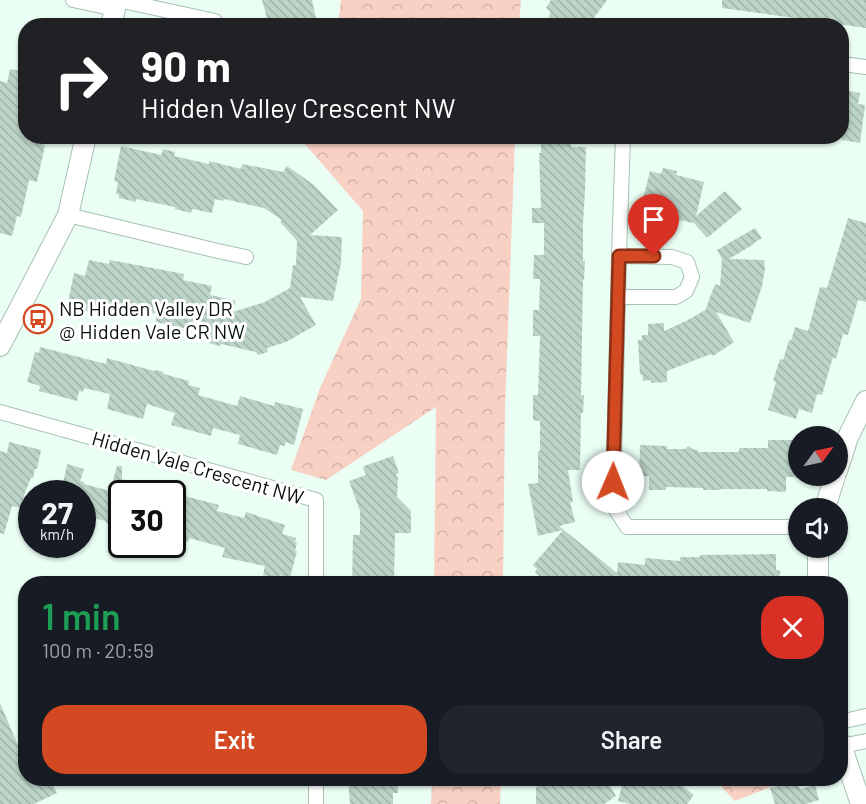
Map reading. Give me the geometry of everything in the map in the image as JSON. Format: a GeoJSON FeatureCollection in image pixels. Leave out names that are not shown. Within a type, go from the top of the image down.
{"type":"FeatureCollection","features":[{"type":"Feature","properties":{"kind":"street"},"geometry":{"type":"LineString","coordinates":[[73,0],[115,9],[190,18]]}},
{"type":"Feature","properties":{"kind":"street"},"geometry":{"type":"LineString","coordinates":[[849,65],[866,67]]}},
{"type":"Feature","properties":{"kind":"street"},"geometry":{"type":"LineString","coordinates":[[0,346],[68,215],[84,144]]}},
{"type":"Feature","properties":{"kind":"street"},"geometry":{"type":"LineString","coordinates":[[623,144],[613,505],[627,526],[788,526]]}},
{"type":"Feature","properties":{"kind":"street"},"geometry":{"type":"LineString","coordinates":[[68,215],[246,256]]}},
{"type":"Feature","properties":{"kind":"street"},"geometry":{"type":"LineString","coordinates":[[618,297],[676,297],[686,291],[692,277],[687,262],[672,257],[619,256]]}},
{"type":"Feature","properties":{"kind":"street"},"geometry":{"type":"LineString","coordinates":[[848,437],[866,401]]}},
{"type":"Feature","properties":{"kind":"street","name":"Hidden Vale Crescent NW"},"geometry":{"type":"LineString","coordinates":[[0,412],[316,500],[316,576]]}},
{"type":"Feature","properties":{"kind":"street"},"geometry":{"type":"LineString","coordinates":[[818,558],[818,576]]}},
{"type":"Feature","properties":{"kind":"street"},"geometry":{"type":"LineString","coordinates":[[848,720],[866,716]]}},
{"type":"Feature","properties":{"kind":"street"},"geometry":{"type":"LineString","coordinates":[[848,743],[866,741]]}},
{"type":"Feature","properties":{"kind":"street"},"geometry":{"type":"LineString","coordinates":[[848,765],[861,804]]}},
{"type":"Feature","properties":{"kind":"street"},"geometry":{"type":"LineString","coordinates":[[316,786],[316,804]]}},
{"type":"Feature","properties":{"kind":"green space"},"geometry":{"type":"Polygon","coordinates":[[[341,0],[521,0],[520,18],[339,18],[341,0]]]}},
{"type":"Feature","properties":{"kind":"green space"},"geometry":{"type":"Polygon","coordinates":[[[305,144],[515,144],[505,409],[503,576],[434,576],[436,407],[326,480],[291,470],[320,388],[361,299],[363,211],[305,144]]]}},
{"type":"Feature","properties":{"kind":"green space"},"geometry":{"type":"Polygon","coordinates":[[[432,786],[501,786],[500,804],[431,804],[432,786]]]}},
{"type":"Feature","properties":{"kind":"green space"},"geometry":{"type":"Polygon","coordinates":[[[721,786],[772,786],[735,801],[721,786]]]}},
{"type":"Feature","properties":{"kind":"building"},"geometry":{"type":"Polygon","coordinates":[[[262,0],[312,0],[316,18],[267,18],[262,0]]]}},
{"type":"Feature","properties":{"kind":"building"},"geometry":{"type":"Polygon","coordinates":[[[551,0],[607,0],[594,18],[549,18],[550,11],[546,8],[551,0]]]}},
{"type":"Feature","properties":{"kind":"building"},"geometry":{"type":"Polygon","coordinates":[[[722,0],[866,0],[866,28],[849,26],[849,18],[794,18],[722,8],[722,0]]]}},
{"type":"Feature","properties":{"kind":"building"},"geometry":{"type":"Polygon","coordinates":[[[10,69],[18,70],[18,144],[45,145],[37,182],[29,180],[21,217],[17,216],[12,236],[0,233],[0,81],[7,83],[10,69]]]}},
{"type":"Feature","properties":{"kind":"building"},"geometry":{"type":"Polygon","coordinates":[[[849,91],[860,93],[858,104],[865,105],[860,143],[849,141],[849,91]]]}},
{"type":"Feature","properties":{"kind":"building"},"geometry":{"type":"Polygon","coordinates":[[[541,144],[571,144],[571,147],[586,147],[581,395],[584,395],[583,413],[581,413],[580,470],[568,470],[573,502],[570,502],[575,522],[559,526],[617,573],[618,562],[645,565],[645,558],[680,561],[680,557],[700,557],[700,555],[776,554],[776,570],[780,571],[780,576],[539,576],[535,572],[537,569],[533,565],[563,530],[538,536],[528,484],[538,483],[538,451],[540,451],[540,421],[533,420],[533,395],[538,395],[540,336],[533,336],[533,310],[539,310],[540,279],[533,279],[534,255],[544,255],[544,223],[532,223],[532,208],[541,208],[539,153],[541,153],[541,144]]]}},
{"type":"Feature","properties":{"kind":"building"},"geometry":{"type":"Polygon","coordinates":[[[121,146],[161,155],[163,149],[175,152],[174,156],[241,169],[242,164],[283,172],[287,166],[314,185],[338,210],[310,235],[342,237],[341,263],[333,301],[300,297],[316,325],[286,342],[267,348],[268,352],[258,355],[256,352],[209,343],[211,334],[156,322],[157,314],[127,307],[113,309],[97,306],[96,313],[67,307],[74,273],[85,276],[89,260],[109,264],[110,260],[184,274],[183,280],[212,286],[210,295],[236,301],[233,312],[265,302],[290,288],[293,265],[296,265],[297,241],[280,222],[282,220],[264,208],[224,199],[223,201],[215,199],[212,213],[192,209],[191,213],[175,209],[175,207],[119,198],[116,194],[118,182],[114,181],[121,146]]]}},
{"type":"Feature","properties":{"kind":"building"},"geometry":{"type":"Polygon","coordinates":[[[663,168],[677,171],[676,175],[704,182],[696,216],[725,191],[742,209],[707,238],[694,223],[647,214],[651,200],[643,199],[650,171],[661,174],[663,168]]]}},
{"type":"Feature","properties":{"kind":"building"},"geometry":{"type":"Polygon","coordinates":[[[848,218],[866,223],[866,302],[858,300],[848,335],[843,334],[836,359],[833,357],[822,395],[817,394],[812,413],[799,409],[796,419],[768,410],[780,359],[783,360],[795,327],[808,331],[820,287],[827,288],[848,218]]]}},
{"type":"Feature","properties":{"kind":"building"},"geometry":{"type":"Polygon","coordinates":[[[755,228],[762,238],[729,259],[764,260],[762,286],[750,323],[716,312],[734,342],[713,356],[711,354],[667,371],[667,382],[643,381],[642,374],[640,375],[638,340],[642,340],[642,335],[648,335],[648,324],[664,323],[664,331],[707,309],[715,284],[720,286],[722,259],[717,250],[755,228]]]}},
{"type":"Feature","properties":{"kind":"building"},"geometry":{"type":"Polygon","coordinates":[[[40,347],[106,364],[107,358],[157,370],[189,381],[188,385],[200,388],[198,395],[237,406],[240,396],[274,406],[275,402],[303,409],[294,445],[286,442],[285,446],[280,445],[277,455],[238,444],[240,435],[213,428],[211,436],[171,425],[175,413],[147,404],[143,419],[107,409],[110,394],[84,388],[83,392],[79,391],[77,401],[39,391],[40,386],[27,382],[35,352],[39,353],[40,347]]]}},
{"type":"Feature","properties":{"kind":"building"},"geometry":{"type":"Polygon","coordinates":[[[768,440],[788,440],[786,492],[767,491],[767,489],[703,490],[703,488],[666,487],[666,490],[649,490],[649,476],[639,477],[640,445],[667,446],[667,449],[685,449],[688,446],[698,452],[739,452],[739,448],[768,448],[768,440]]]}},
{"type":"Feature","properties":{"kind":"building"},"geometry":{"type":"Polygon","coordinates":[[[9,442],[41,450],[33,478],[18,480],[18,507],[12,506],[4,534],[0,533],[0,451],[7,453],[9,442]]]}},
{"type":"Feature","properties":{"kind":"building"},"geometry":{"type":"Polygon","coordinates":[[[393,456],[399,473],[396,474],[397,497],[411,511],[411,533],[395,533],[394,576],[352,576],[353,535],[360,535],[360,511],[349,481],[366,475],[364,466],[393,456]]]}},
{"type":"Feature","properties":{"kind":"building"},"geometry":{"type":"Polygon","coordinates":[[[67,464],[84,469],[80,480],[64,480],[67,464]]]}},
{"type":"Feature","properties":{"kind":"building"},"geometry":{"type":"Polygon","coordinates":[[[117,466],[122,466],[122,479],[126,480],[113,480],[117,466]]]}},
{"type":"Feature","properties":{"kind":"building"},"geometry":{"type":"Polygon","coordinates":[[[96,487],[108,490],[108,524],[96,519],[96,487]]]}},
{"type":"Feature","properties":{"kind":"building"},"geometry":{"type":"Polygon","coordinates":[[[186,496],[219,505],[217,511],[244,518],[246,512],[285,525],[282,534],[296,538],[295,551],[297,551],[291,576],[267,576],[263,575],[265,566],[222,557],[225,548],[189,538],[188,542],[186,541],[186,496]]]}},
{"type":"Feature","properties":{"kind":"building"},"geometry":{"type":"Polygon","coordinates":[[[0,703],[18,745],[18,786],[54,786],[57,793],[34,804],[0,804],[0,703]]]}},
{"type":"Feature","properties":{"kind":"building"},"geometry":{"type":"Polygon","coordinates":[[[349,786],[398,786],[398,793],[393,793],[393,804],[350,804],[349,786]]]}},
{"type":"Feature","properties":{"kind":"building"},"geometry":{"type":"Polygon","coordinates":[[[610,786],[616,796],[604,804],[536,804],[536,787],[610,786]]]}},
{"type":"Feature","properties":{"kind":"building"},"geometry":{"type":"Polygon","coordinates":[[[622,786],[682,786],[694,795],[687,804],[630,804],[618,801],[622,786]]]}},
{"type":"Feature","properties":{"kind":"building"},"geometry":{"type":"Polygon","coordinates":[[[798,786],[801,789],[815,786],[819,800],[806,804],[775,804],[770,788],[798,786]]]}},
{"type":"Feature","properties":{"kind":"place","name":"NB Hidden Valley DR @ Hidden Vale CR NW"},"geometry":{"type":"Point","coordinates":[38,319]}},
{"type":"Feature","properties":{"kind":"route"},"geometry":{"type":"LineString","coordinates":[[613,482],[619,256],[654,256]]}}]}
